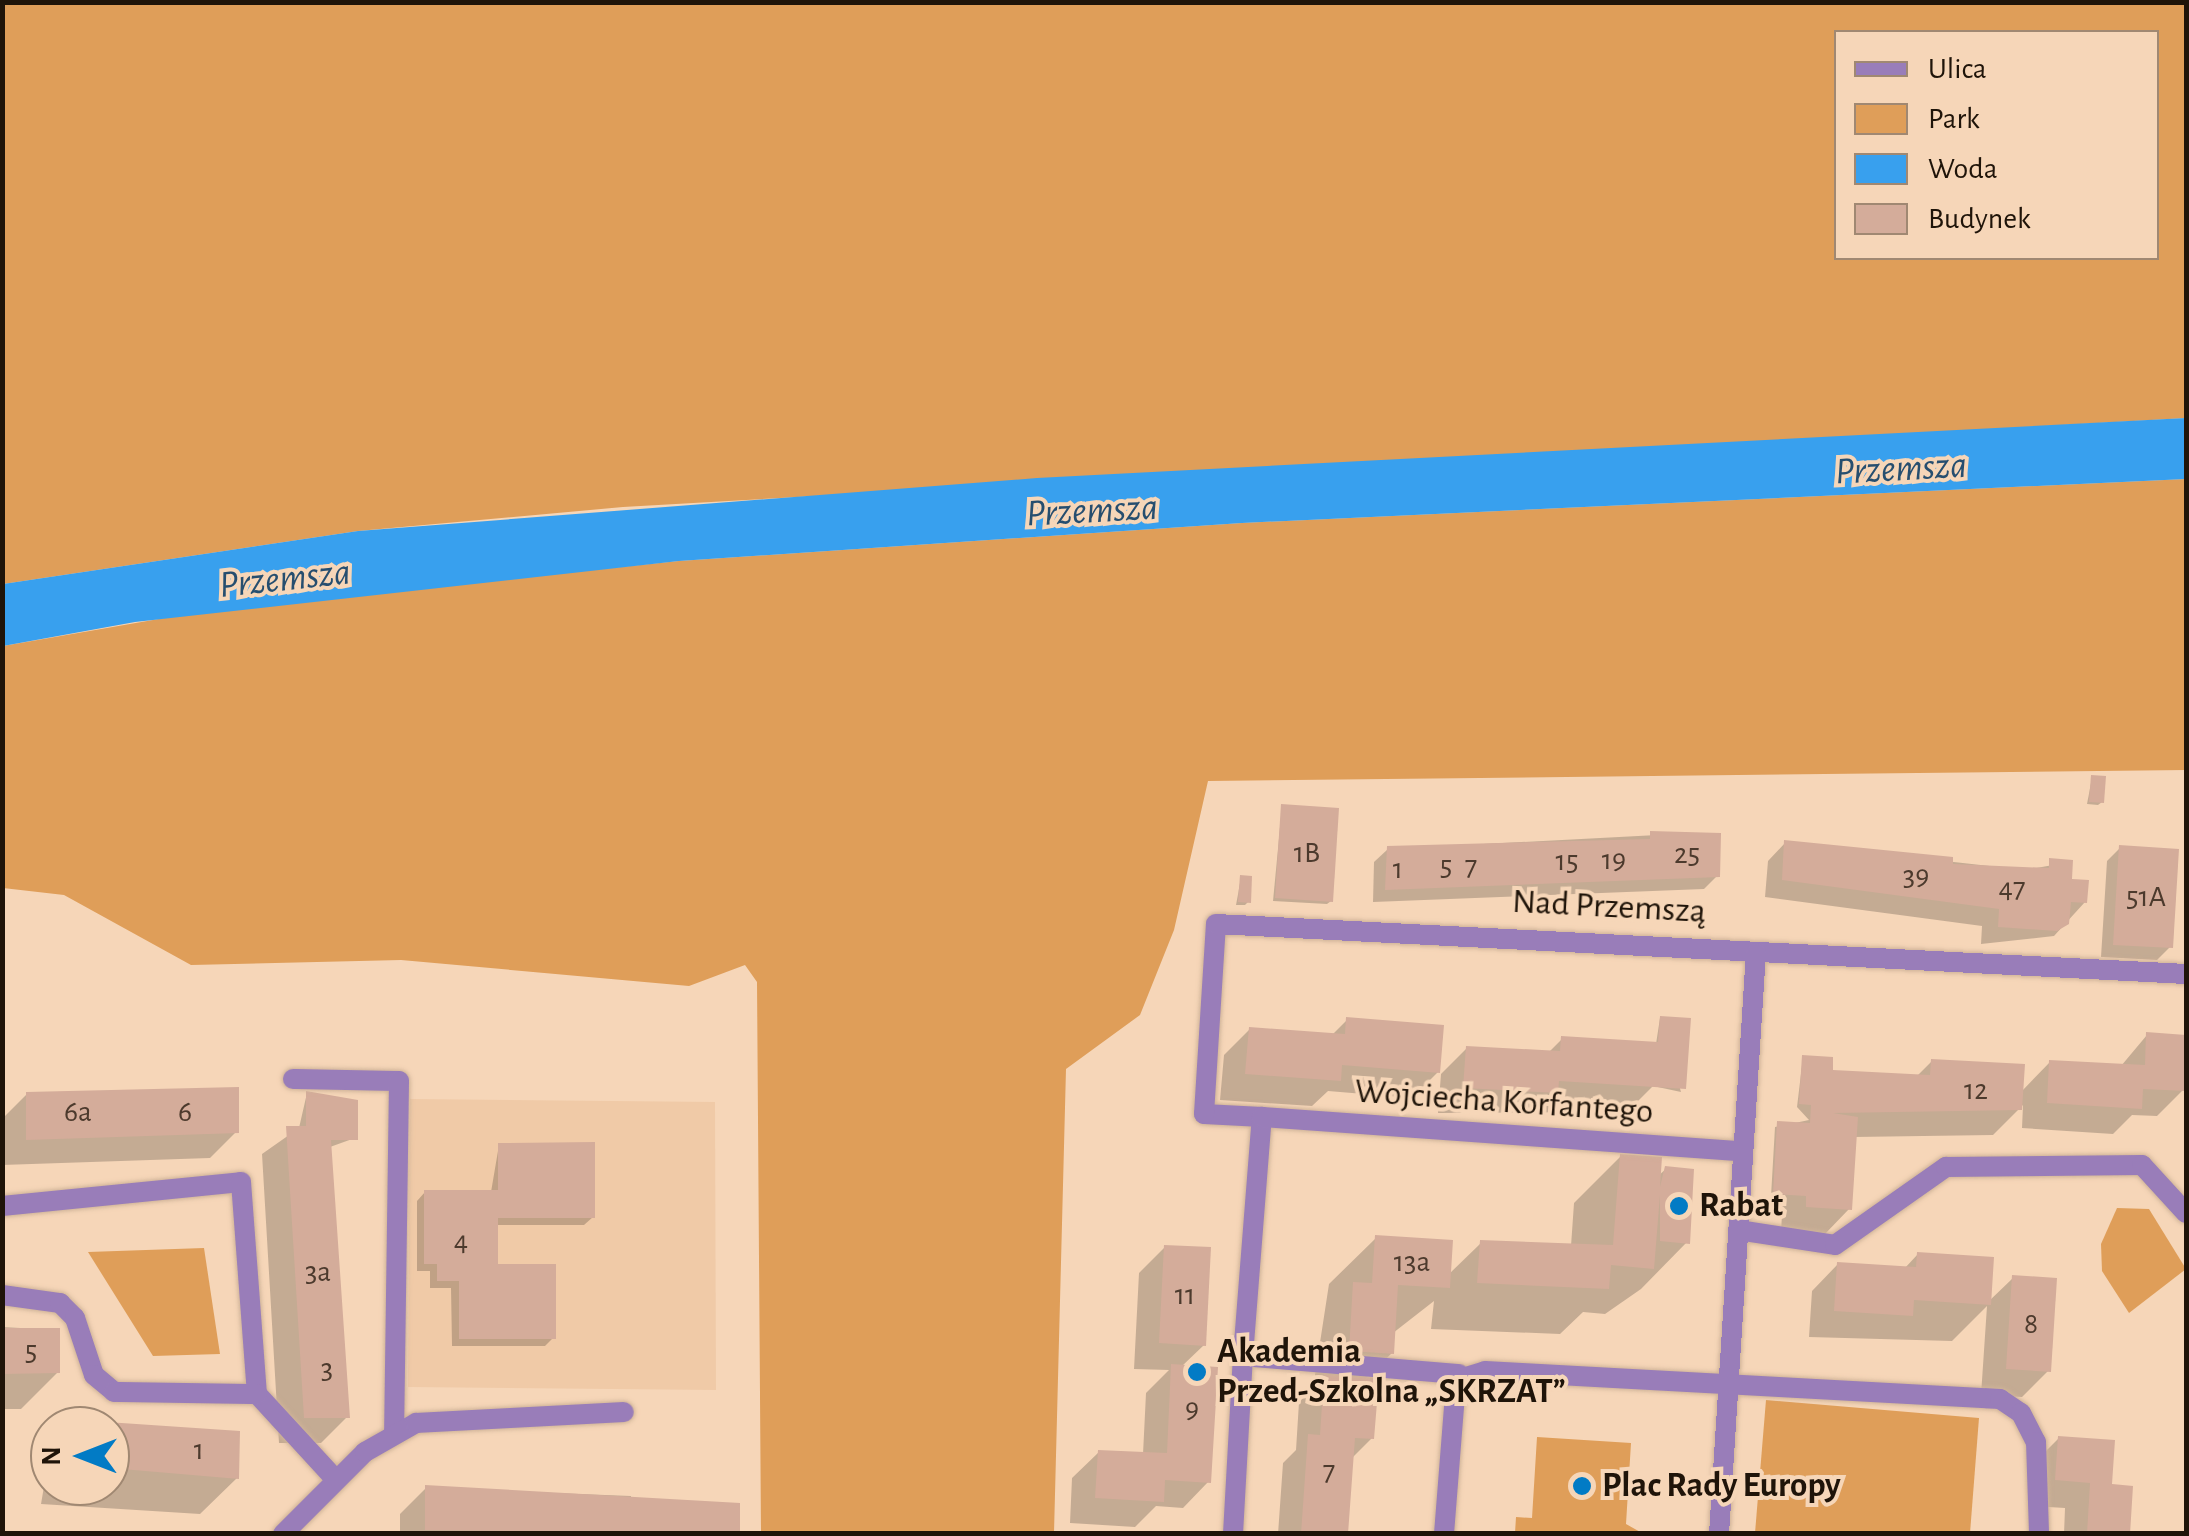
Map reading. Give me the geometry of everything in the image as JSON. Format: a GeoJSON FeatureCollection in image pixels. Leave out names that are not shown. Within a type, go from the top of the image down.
{"type":"FeatureCollection","features":[{"type":"Feature","properties":{"kind":"street","name":"Nad Przemszą"},"geometry":{"type":"LineString","coordinates":[[1204,1114],[1216,924],[1719,944],[1756,954],[2186,974]]}},
{"type":"Feature","properties":{"kind":"street"},"geometry":{"type":"LineString","coordinates":[[1718,1534],[1756,954]]}},
{"type":"Feature","properties":{"kind":"street"},"geometry":{"type":"LineString","coordinates":[[293,1079],[399,1082],[394,1432]]}},
{"type":"Feature","properties":{"kind":"street","name":"Wojciecha Korfantego"},"geometry":{"type":"LineString","coordinates":[[1204,1114],[1741,1151]]}},
{"type":"Feature","properties":{"kind":"street"},"geometry":{"type":"LineString","coordinates":[[1232,1534],[1262,1118]]}},
{"type":"Feature","properties":{"kind":"street"},"geometry":{"type":"LineString","coordinates":[[1738,1230],[1835,1245],[1946,1167],[2142,1165],[2186,1214]]}},
{"type":"Feature","properties":{"kind":"street"},"geometry":{"type":"LineString","coordinates":[[2,1206],[241,1182],[257,1394],[336,1480]]}},
{"type":"Feature","properties":{"kind":"street"},"geometry":{"type":"LineString","coordinates":[[2,1295],[60,1304],[75,1318],[94,1375],[114,1392],[257,1394]]}},
{"type":"Feature","properties":{"kind":"street"},"geometry":{"type":"LineString","coordinates":[[1243,1356],[1459,1374],[1728,1378],[2000,1399],[2021,1412],[2036,1442],[2039,1534]]}},
{"type":"Feature","properties":{"kind":"street"},"geometry":{"type":"LineString","coordinates":[[1444,1534],[1459,1374]]}},
{"type":"Feature","properties":{"kind":"street"},"geometry":{"type":"LineString","coordinates":[[283,1534],[336,1480],[394,1432],[481,1413],[624,1412]]}},
{"type":"Feature","properties":{"kind":"shaded area"},"geometry":{"type":"Polygon","coordinates":[[[410,1099],[715,1102],[716,1390],[408,1387],[410,1099]]]}},
{"type":"Feature","properties":{"kind":"green space"},"geometry":{"type":"Polygon","coordinates":[[[3,3],[2186,3],[2186,418],[623,507],[358,531],[3,584],[3,3]]]}},
{"type":"Feature","properties":{"kind":"green space"},"geometry":{"type":"Polygon","coordinates":[[[2186,479],[2186,770],[1208,781],[1174,930],[1140,1015],[1066,1069],[1054,1533],[761,1533],[757,982],[745,965],[689,986],[401,960],[191,965],[64,895],[3,888],[3,646],[228,607],[679,561],[1242,523],[2186,479]]]}},
{"type":"Feature","properties":{"kind":"green space"},"geometry":{"type":"Polygon","coordinates":[[[2117,1208],[2149,1209],[2186,1269],[2129,1313],[2102,1271],[2101,1244],[2117,1208]]]}},
{"type":"Feature","properties":{"kind":"green space"},"geometry":{"type":"Polygon","coordinates":[[[204,1248],[220,1354],[153,1356],[88,1252],[204,1248]]]}},
{"type":"Feature","properties":{"kind":"green space"},"geometry":{"type":"Polygon","coordinates":[[[1766,1400],[1979,1418],[1970,1533],[1755,1533],[1766,1400]]]}},
{"type":"Feature","properties":{"kind":"green space","name":"Plac Rady Europy"},"geometry":{"type":"Polygon","coordinates":[[[1537,1437],[1631,1443],[1626,1524],[1642,1533],[1515,1533],[1516,1517],[1532,1518],[1537,1437]]]}},
{"type":"Feature","properties":{"kind":"water","name":"Przemsza"},"geometry":{"type":"Polygon","coordinates":[[[2186,418],[2186,479],[1242,523],[679,561],[135,622],[3,646],[3,584],[358,531],[1037,478],[2186,418]]]}},
{"type":"Feature","properties":{"kind":"building"},"geometry":{"type":"Polygon","coordinates":[[[2091,775],[2106,776],[2104,803],[2089,802],[2091,775]]]}},
{"type":"Feature","properties":{"kind":"building"},"geometry":{"type":"Polygon","coordinates":[[[1281,804],[1339,808],[1333,902],[1275,898],[1281,804]]]}},
{"type":"Feature","properties":{"kind":"building"},"geometry":{"type":"Polygon","coordinates":[[[1650,831],[1721,833],[1720,877],[1385,890],[1387,846],[1650,839],[1650,831]]]}},
{"type":"Feature","properties":{"kind":"building"},"geometry":{"type":"Polygon","coordinates":[[[1784,840],[1953,857],[1953,864],[2049,868],[2049,858],[2073,860],[2072,879],[2089,880],[2087,903],[2071,902],[2069,924],[2057,931],[1998,927],[1999,909],[1782,880],[1784,840]]]}},
{"type":"Feature","properties":{"kind":"building"},"geometry":{"type":"Polygon","coordinates":[[[2119,845],[2179,849],[2173,948],[2113,945],[2119,845]]]}},
{"type":"Feature","properties":{"kind":"building"},"geometry":{"type":"Polygon","coordinates":[[[1240,875],[1252,876],[1251,903],[1238,902],[1240,875]]]}},
{"type":"Feature","properties":{"kind":"building"},"geometry":{"type":"Polygon","coordinates":[[[1660,1016],[1691,1018],[1686,1089],[1559,1081],[1558,1093],[1463,1088],[1466,1046],[1560,1051],[1561,1036],[1658,1042],[1660,1016]]]}},
{"type":"Feature","properties":{"kind":"building"},"geometry":{"type":"Polygon","coordinates":[[[1346,1017],[1444,1025],[1440,1073],[1342,1065],[1341,1081],[1245,1074],[1249,1027],[1345,1034],[1346,1017]]]}},
{"type":"Feature","properties":{"kind":"building"},"geometry":{"type":"Polygon","coordinates":[[[2146,1032],[2186,1035],[2186,1091],[2143,1089],[2142,1109],[2047,1103],[2049,1060],[2145,1065],[2146,1032]]]}},
{"type":"Feature","properties":{"kind":"building"},"geometry":{"type":"Polygon","coordinates":[[[1802,1055],[1833,1057],[1833,1070],[1930,1075],[1931,1059],[2025,1064],[2022,1110],[1833,1113],[1858,1117],[1852,1210],[1806,1207],[1806,1196],[1773,1194],[1777,1121],[1810,1123],[1811,1105],[1799,1104],[1802,1055]]]}},
{"type":"Feature","properties":{"kind":"building"},"geometry":{"type":"Polygon","coordinates":[[[239,1087],[239,1133],[26,1140],[26,1092],[239,1087]]]}},
{"type":"Feature","properties":{"kind":"building"},"geometry":{"type":"Polygon","coordinates":[[[306,1091],[358,1100],[358,1140],[331,1140],[350,1418],[304,1418],[286,1126],[306,1126],[306,1091]]]}},
{"type":"Feature","properties":{"kind":"building"},"geometry":{"type":"Polygon","coordinates":[[[595,1142],[595,1218],[498,1218],[498,1264],[556,1264],[556,1339],[459,1339],[459,1281],[437,1281],[437,1264],[424,1264],[424,1190],[498,1190],[498,1143],[595,1142]]]}},
{"type":"Feature","properties":{"kind":"building"},"geometry":{"type":"Polygon","coordinates":[[[1620,1154],[1662,1157],[1660,1187],[1665,1166],[1694,1169],[1690,1244],[1660,1241],[1660,1195],[1654,1269],[1611,1265],[1609,1289],[1477,1283],[1480,1240],[1613,1245],[1620,1154]]]}},
{"type":"Feature","properties":{"kind":"building"},"geometry":{"type":"Polygon","coordinates":[[[1375,1235],[1453,1240],[1450,1288],[1398,1285],[1394,1354],[1349,1351],[1353,1282],[1372,1283],[1375,1235]]]}},
{"type":"Feature","properties":{"kind":"building"},"geometry":{"type":"Polygon","coordinates":[[[1164,1245],[1211,1247],[1206,1346],[1159,1343],[1164,1245]]]}},
{"type":"Feature","properties":{"kind":"building"},"geometry":{"type":"Polygon","coordinates":[[[1917,1252],[1994,1257],[1991,1305],[1914,1300],[1913,1316],[1834,1311],[1837,1262],[1916,1267],[1917,1252]]]}},
{"type":"Feature","properties":{"kind":"building"},"geometry":{"type":"Polygon","coordinates":[[[2012,1275],[2057,1278],[2051,1372],[2006,1369],[2012,1275]]]}},
{"type":"Feature","properties":{"kind":"building"},"geometry":{"type":"Polygon","coordinates":[[[2,1328],[60,1328],[60,1373],[2,1374],[2,1328]]]}},
{"type":"Feature","properties":{"kind":"building"},"geometry":{"type":"Polygon","coordinates":[[[1171,1364],[1218,1367],[1211,1483],[1165,1480],[1164,1502],[1095,1498],[1098,1450],[1167,1453],[1171,1364]]]}},
{"type":"Feature","properties":{"kind":"building"},"geometry":{"type":"Polygon","coordinates":[[[1324,1374],[1379,1378],[1374,1439],[1355,1438],[1348,1534],[1301,1534],[1308,1434],[1320,1435],[1324,1374]]]}},
{"type":"Feature","properties":{"kind":"building"},"geometry":{"type":"Polygon","coordinates":[[[130,1424],[240,1431],[239,1479],[130,1470],[130,1424]]]}},
{"type":"Feature","properties":{"kind":"building"},"geometry":{"type":"Polygon","coordinates":[[[2058,1436],[2115,1440],[2112,1484],[2133,1486],[2130,1534],[2087,1534],[2090,1483],[2055,1480],[2058,1436]]]}},
{"type":"Feature","properties":{"kind":"building"},"geometry":{"type":"Polygon","coordinates":[[[425,1485],[740,1503],[740,1534],[425,1530],[425,1485]]]}},
{"type":"Feature","properties":{"kind":"place","name":"Rabat"},"geometry":{"type":"Point","coordinates":[1679,1206]}},
{"type":"Feature","properties":{"kind":"place","name":"Akademia Przed-Szkolna „SKRZAT”"},"geometry":{"type":"Point","coordinates":[1197,1372]}},
{"type":"Feature","properties":{"kind":"place","name":"Plac Rady Europy"},"geometry":{"type":"Point","coordinates":[1582,1486]}}]}
